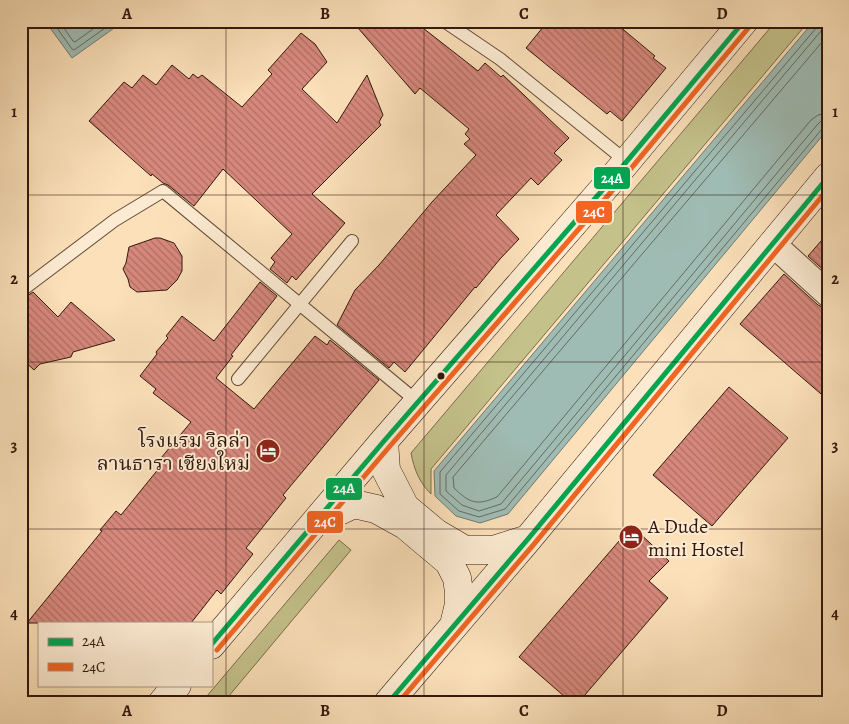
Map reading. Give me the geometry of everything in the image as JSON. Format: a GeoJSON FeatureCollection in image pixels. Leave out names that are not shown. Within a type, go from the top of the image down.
{"type":"FeatureCollection","features":[{"type":"Feature","properties":{"kind":"main road"},"geometry":{"type":"LineString","coordinates":[[212,644],[744,21]]}},
{"type":"Feature","properties":{"kind":"main road"},"geometry":{"type":"LineString","coordinates":[[388,703],[528,539],[828,177]]}},
{"type":"Feature","properties":{"kind":"main road"},"geometry":{"type":"LineString","coordinates":[[384,441],[386,470],[405,507],[436,533],[465,550],[492,550],[528,539]]}},
{"type":"Feature","properties":{"kind":"main road"},"geometry":{"type":"LineString","coordinates":[[315,523],[354,504],[376,508],[405,525],[448,562],[457,578],[459,604],[454,626]]}},
{"type":"Feature","properties":{"kind":"main road"},"geometry":{"type":"LineString","coordinates":[[162,703],[176,686]]}},
{"type":"Feature","properties":{"kind":"street"},"geometry":{"type":"LineString","coordinates":[[773,244],[828,294]]}},
{"type":"Feature","properties":{"kind":"lane"},"geometry":{"type":"LineString","coordinates":[[444,21],[500,59],[626,161]]}},
{"type":"Feature","properties":{"kind":"lane"},"geometry":{"type":"LineString","coordinates":[[21,291],[115,220],[163,191],[419,403]]}},
{"type":"Feature","properties":{"kind":"lane"},"geometry":{"type":"LineString","coordinates":[[238,379],[352,241]]}},
{"type":"Feature","properties":{"kind":"shaded area"},"geometry":{"type":"Polygon","coordinates":[[[776,21],[809,21],[431,469],[431,494],[423,485],[418,475],[411,453],[776,21]]]}},
{"type":"Feature","properties":{"kind":"shaded area"},"geometry":{"type":"Polygon","coordinates":[[[339,540],[351,550],[223,703],[201,703],[339,540]]]}},
{"type":"Feature","properties":{"kind":"water"},"geometry":{"type":"Polygon","coordinates":[[[45,21],[124,21],[72,58],[45,21]]]}},
{"type":"Feature","properties":{"kind":"water"},"geometry":{"type":"Polygon","coordinates":[[[814,21],[828,21],[828,129],[508,514],[480,523],[456,516],[435,496],[434,471],[814,21]]]}},
{"type":"Feature","properties":{"kind":"building"},"geometry":{"type":"Polygon","coordinates":[[[352,21],[414,21],[478,71],[485,63],[501,77],[503,75],[569,138],[554,153],[562,160],[538,185],[531,178],[496,215],[519,239],[475,287],[405,372],[394,362],[389,368],[337,325],[355,290],[476,155],[464,144],[470,139],[465,134],[469,129],[420,88],[415,94],[352,21]]]}},
{"type":"Feature","properties":{"kind":"building"},"geometry":{"type":"Polygon","coordinates":[[[548,21],[613,21],[655,56],[653,58],[666,68],[622,121],[610,111],[607,114],[526,48],[548,21]]]}},
{"type":"Feature","properties":{"kind":"building"},"geometry":{"type":"Polygon","coordinates":[[[301,33],[315,44],[327,62],[302,89],[337,123],[367,75],[383,115],[379,122],[381,125],[312,194],[345,223],[296,280],[292,276],[287,283],[270,269],[275,262],[271,258],[292,234],[223,169],[194,206],[168,185],[152,174],[151,176],[89,121],[124,82],[132,88],[143,75],[156,85],[172,65],[189,79],[193,74],[198,78],[202,75],[242,107],[272,74],[268,70],[301,33]]]}},
{"type":"Feature","properties":{"kind":"building"},"geometry":{"type":"Polygon","coordinates":[[[828,233],[828,274],[808,256],[828,233]]]}},
{"type":"Feature","properties":{"kind":"building"},"geometry":{"type":"Polygon","coordinates":[[[155,238],[174,243],[182,256],[182,271],[177,280],[167,290],[137,292],[130,287],[123,269],[129,247],[155,238]]]}},
{"type":"Feature","properties":{"kind":"building"},"geometry":{"type":"Polygon","coordinates":[[[784,274],[818,305],[828,308],[828,400],[740,324],[784,274]]]}},
{"type":"Feature","properties":{"kind":"building"},"geometry":{"type":"Polygon","coordinates":[[[260,282],[277,296],[231,355],[233,356],[216,378],[254,409],[315,336],[327,345],[330,340],[379,380],[283,495],[286,498],[246,548],[253,554],[221,594],[217,590],[192,622],[27,623],[116,511],[121,515],[160,467],[156,464],[191,422],[153,393],[156,389],[140,376],[168,338],[166,336],[182,316],[214,341],[260,282]]]}},
{"type":"Feature","properties":{"kind":"building"},"geometry":{"type":"Polygon","coordinates":[[[33,292],[58,317],[71,302],[115,340],[73,352],[71,357],[40,364],[34,370],[21,358],[21,299],[33,292]]]}},
{"type":"Feature","properties":{"kind":"building"},"geometry":{"type":"Polygon","coordinates":[[[729,387],[788,438],[712,526],[653,475],[729,387]]]}},
{"type":"Feature","properties":{"kind":"building"},"geometry":{"type":"Polygon","coordinates":[[[632,526],[669,561],[649,581],[668,598],[578,703],[572,703],[519,657],[632,526]]]}},
{"type":"Feature","properties":{"kind":"transit line","name":"24A"},"geometry":{"type":"LineString","coordinates":[[212,644],[384,441],[612,179],[744,21]]}},
{"type":"Feature","properties":{"kind":"transit line","name":"24C"},"geometry":{"type":"LineString","coordinates":[[217,650],[390,446],[618,184],[750,26]]}},
{"type":"Feature","properties":{"kind":"transit line","name":"24A"},"geometry":{"type":"LineString","coordinates":[[388,703],[528,539],[828,177]]}},
{"type":"Feature","properties":{"kind":"transit line","name":"24C"},"geometry":{"type":"LineString","coordinates":[[398,703],[534,544],[828,189]]}},
{"type":"Feature","properties":{"kind":"place","name":"โรงแรม วิลล่า ลานธารา เชียงใหม่"},"geometry":{"type":"Point","coordinates":[268,451]}},
{"type":"Feature","properties":{"kind":"place","name":"A Dude mini Hostel"},"geometry":{"type":"Point","coordinates":[631,537]}}]}
